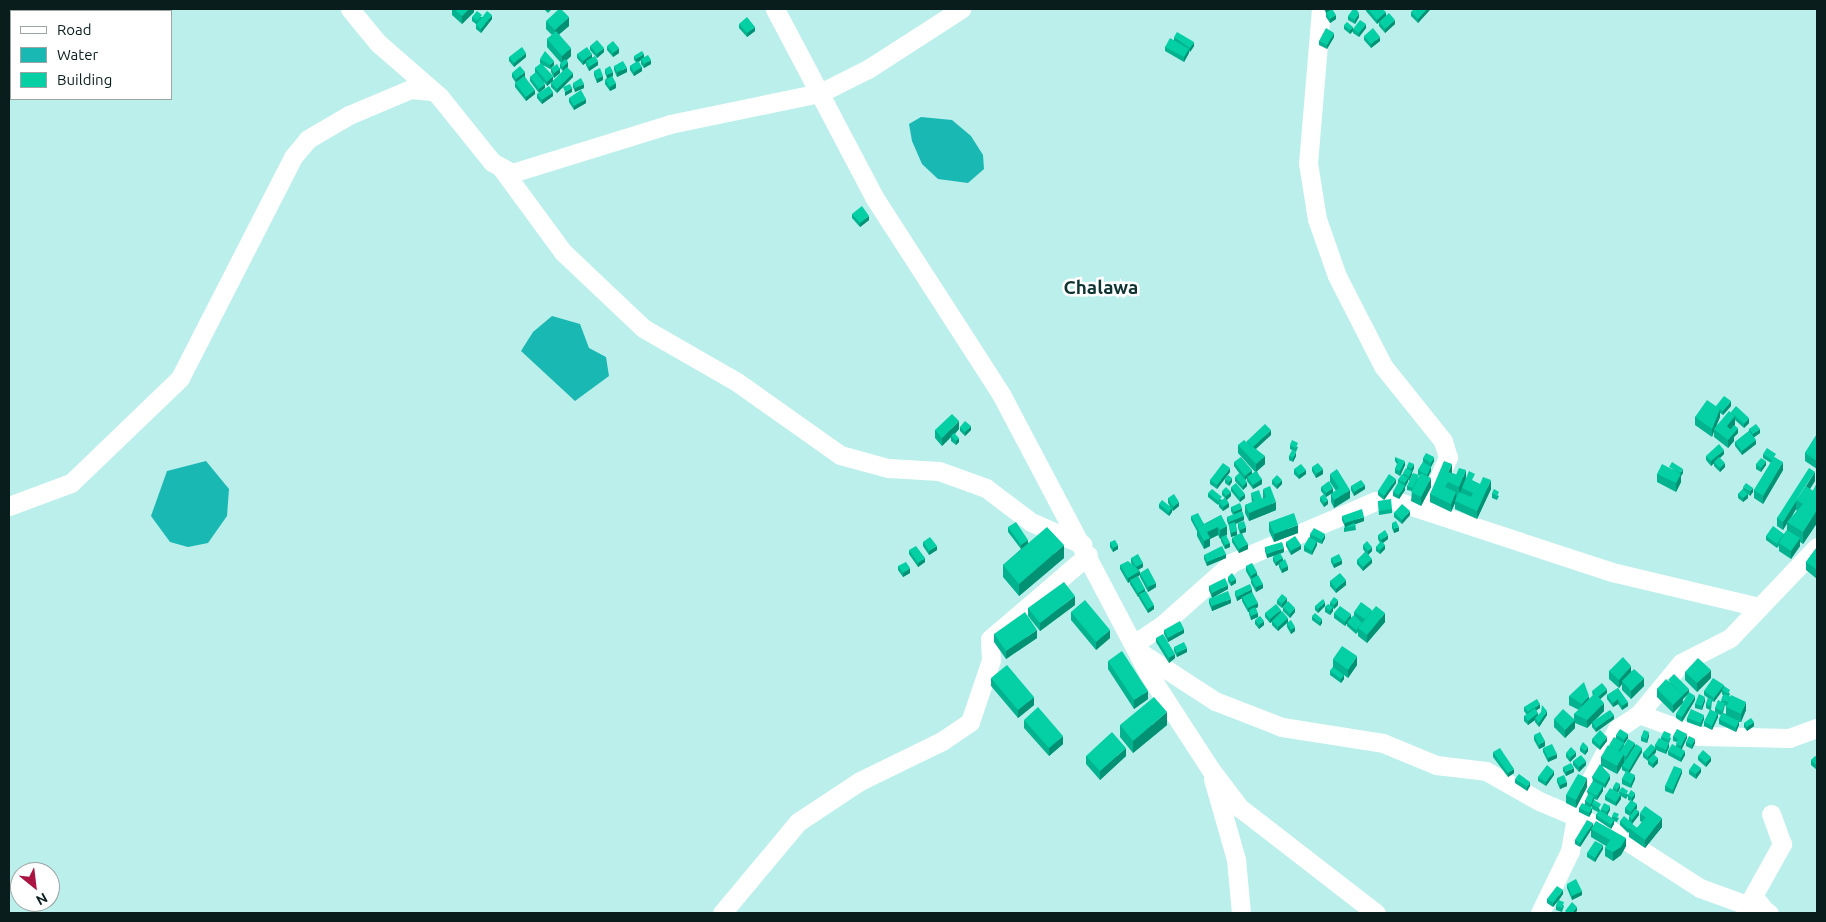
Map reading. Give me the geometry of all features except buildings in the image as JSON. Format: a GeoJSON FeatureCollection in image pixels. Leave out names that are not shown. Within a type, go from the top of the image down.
{"type":"FeatureCollection","features":[{"type":"Feature","properties":{"kind":"street"},"geometry":{"type":"LineString","coordinates":[[350,9],[429,91],[439,96],[502,169],[563,252],[643,328],[737,382],[840,455],[888,468],[939,471],[986,488],[1031,522],[1085,550]]}},
{"type":"Feature","properties":{"kind":"street"},"geometry":{"type":"LineString","coordinates":[[775,9],[874,197],[1001,394],[1135,647],[1211,770],[1240,808],[1376,913]]}},
{"type":"Feature","properties":{"kind":"street"},"geometry":{"type":"LineString","coordinates":[[502,169],[523,172],[670,124],[820,94],[868,69],[961,9]]}},
{"type":"Feature","properties":{"kind":"street"},"geometry":{"type":"LineString","coordinates":[[1321,9],[1308,163],[1317,219],[1336,276],[1383,366],[1443,441],[1448,457],[1425,511]]}},
{"type":"Feature","properties":{"kind":"street"},"geometry":{"type":"LineString","coordinates":[[9,506],[71,483],[180,378],[293,157],[308,138],[349,115],[412,89],[429,91]]}},
{"type":"Feature","properties":{"kind":"street"},"geometry":{"type":"LineString","coordinates":[[1135,647],[1233,562],[1375,501],[1393,500],[1612,572],[1759,607]]}},
{"type":"Feature","properties":{"kind":"street"},"geometry":{"type":"LineString","coordinates":[[1540,913],[1570,851],[1577,813],[1617,729],[1639,714],[1681,663],[1730,638],[1817,547]]}},
{"type":"Feature","properties":{"kind":"street"},"geometry":{"type":"LineString","coordinates":[[722,913],[798,822],[860,781],[942,742],[970,722],[991,660],[990,639],[1085,550]]}},
{"type":"Feature","properties":{"kind":"street"},"geometry":{"type":"LineString","coordinates":[[1135,647],[1215,701],[1282,727],[1383,743],[1436,765],[1486,771],[1539,801],[1577,813],[1700,888],[1768,913]]}},
{"type":"Feature","properties":{"kind":"street"},"geometry":{"type":"LineString","coordinates":[[1639,714],[1699,736],[1789,738],[1817,728]]}},
{"type":"Feature","properties":{"kind":"street"},"geometry":{"type":"LineString","coordinates":[[1211,770],[1219,812],[1236,859],[1241,913]]}},
{"type":"Feature","properties":{"kind":"street"},"geometry":{"type":"LineString","coordinates":[[1768,913],[1753,896],[1782,844],[1771,814]]}},
{"type":"Feature","properties":{"kind":"water"},"geometry":{"type":"Polygon","coordinates":[[[921,117],[952,120],[971,136],[983,155],[984,169],[968,183],[938,179],[922,164],[912,141],[909,124],[921,117]]]}},
{"type":"Feature","properties":{"kind":"water"},"geometry":{"type":"Polygon","coordinates":[[[552,316],[580,324],[589,348],[606,357],[609,376],[575,401],[521,351],[533,332],[552,316]]]}},
{"type":"Feature","properties":{"kind":"water"},"geometry":{"type":"Polygon","coordinates":[[[206,461],[229,489],[227,516],[208,543],[188,547],[170,542],[151,516],[167,471],[206,461]]]}},
{"type":"Feature","properties":{"kind":"district","name":"Chalawa"},"geometry":{"type":"Point","coordinates":[1101,288]}}]}
